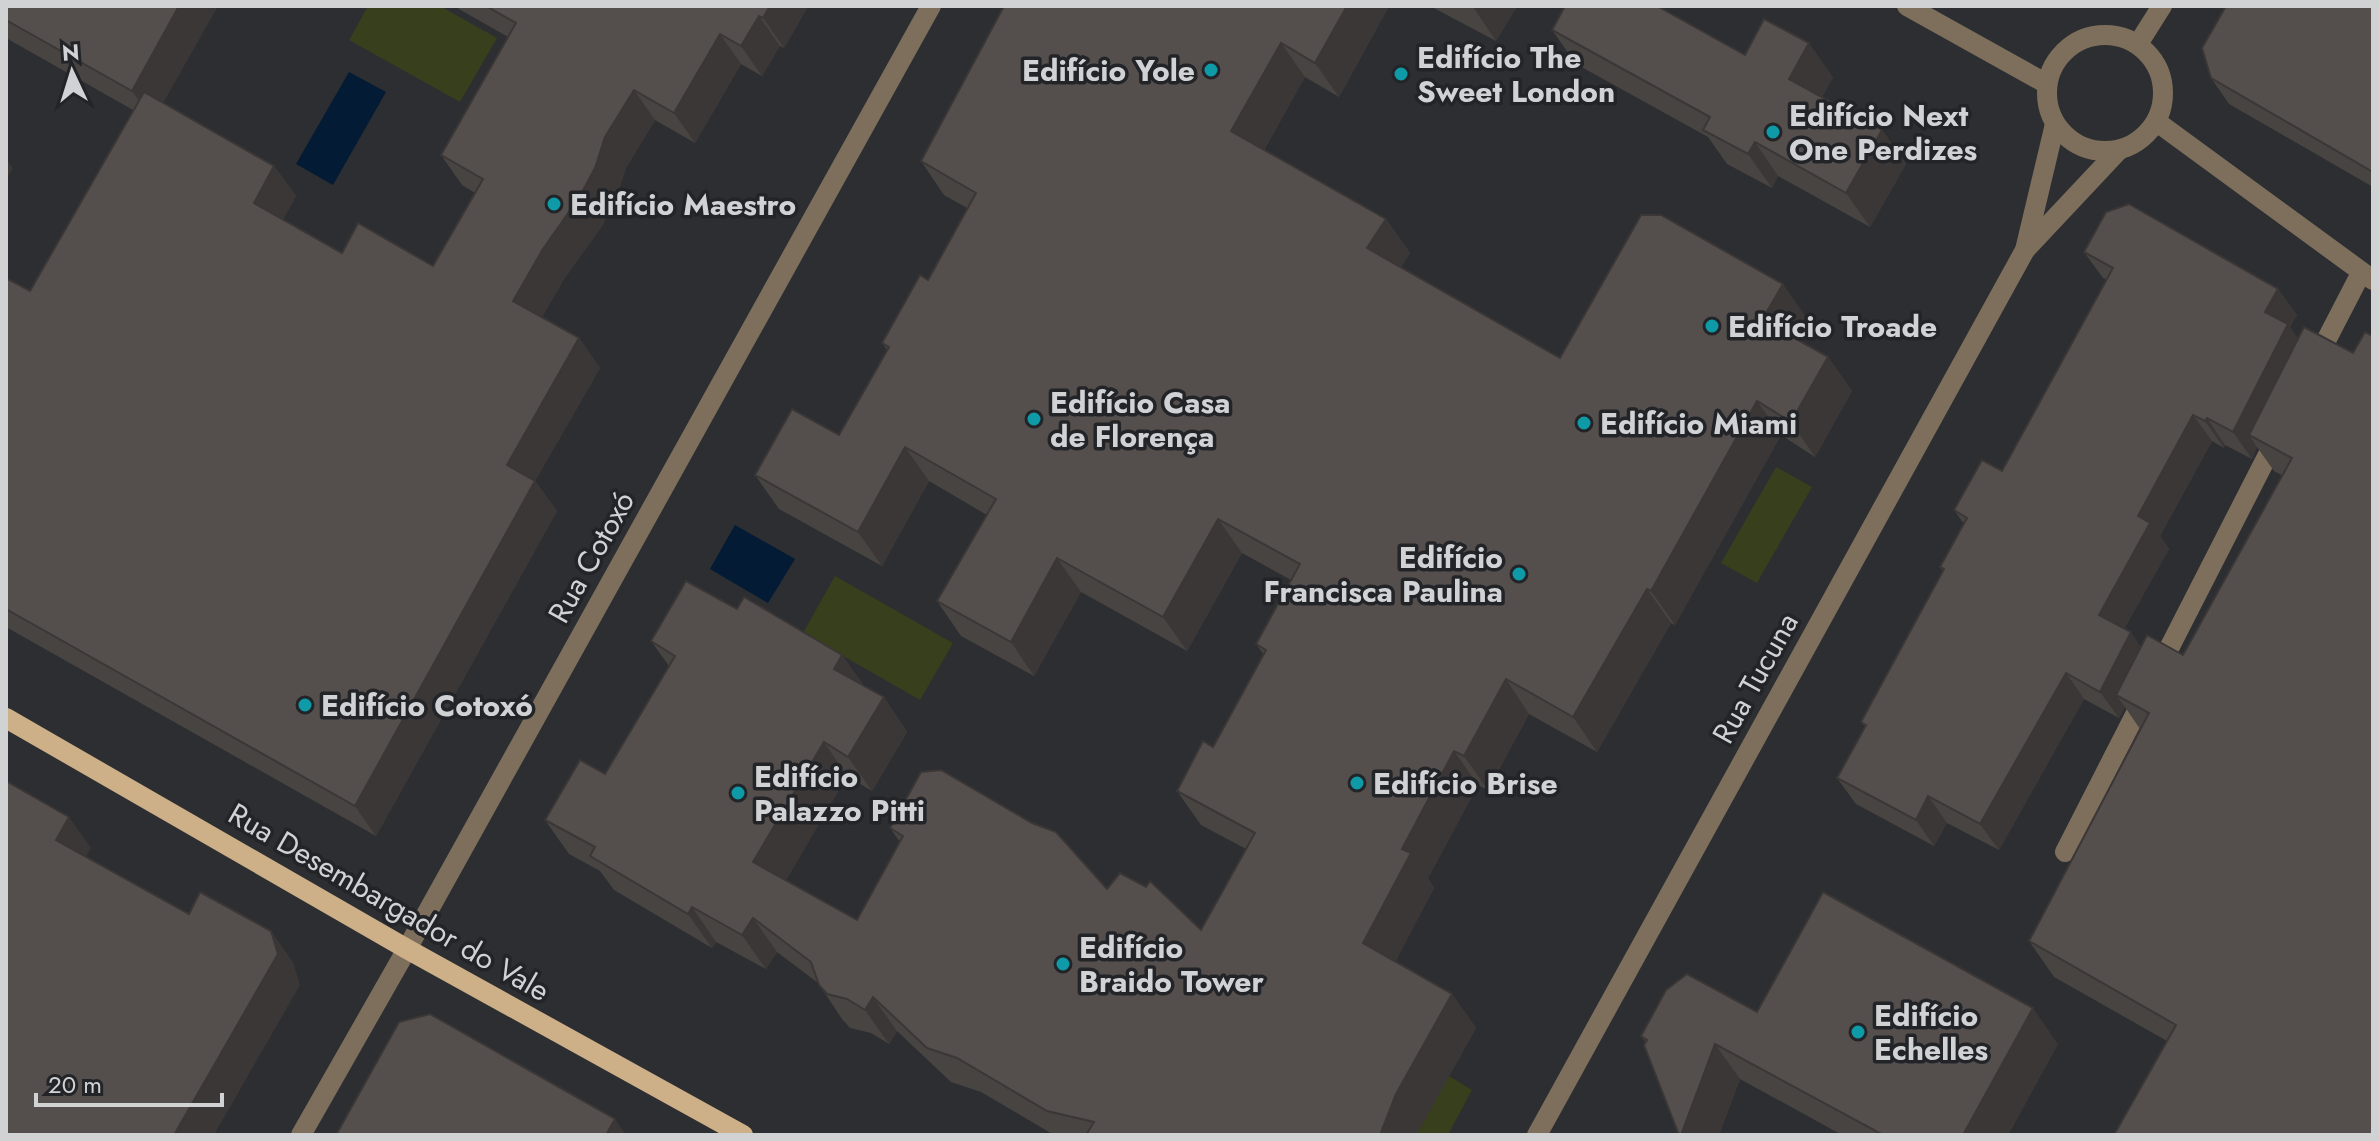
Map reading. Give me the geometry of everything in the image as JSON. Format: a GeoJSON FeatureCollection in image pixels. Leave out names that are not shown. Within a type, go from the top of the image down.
{"type":"FeatureCollection","features":[{"type":"Feature","properties":{"kind":"main road","name":"Rua Desembargador do Vale"},"geometry":{"type":"LineString","coordinates":[[6,718],[407,949],[743,1135]]}},
{"type":"Feature","properties":{"kind":"street","name":"Rua Cotoxó"},"geometry":{"type":"LineString","coordinates":[[301,1135],[931,6]]}},
{"type":"Feature","properties":{"kind":"street"},"geometry":{"type":"LineString","coordinates":[[1907,6],[2047,84]]}},
{"type":"Feature","properties":{"kind":"street"},"geometry":{"type":"LineString","coordinates":[[2138,44],[2162,6]]}},
{"type":"Feature","properties":{"kind":"street"},"geometry":{"type":"LineString","coordinates":[[2101,34],[2138,44],[2152,58],[2161,75],[2164,98],[2157,122],[2141,140],[2119,150],[2094,151],[2071,141],[2055,124],[2048,105],[2047,84],[2054,65],[2066,49],[2082,39],[2101,34]]}},
{"type":"Feature","properties":{"kind":"street"},"geometry":{"type":"LineString","coordinates":[[2157,122],[2367,277],[2307,378]]}},
{"type":"Feature","properties":{"kind":"street","name":"Rua Tucuna"},"geometry":{"type":"LineString","coordinates":[[2025,250],[2055,124]]}},
{"type":"Feature","properties":{"kind":"street","name":"Rua Tucuna"},"geometry":{"type":"LineString","coordinates":[[1537,1135],[2025,250],[2119,150]]}},
{"type":"Feature","properties":{"kind":"street"},"geometry":{"type":"LineString","coordinates":[[2065,852],[2286,419]]}},
{"type":"Feature","properties":{"kind":"green space"},"geometry":{"type":"Polygon","coordinates":[[[368,6],[440,6],[497,38],[460,102],[349,40],[368,6]]]}},
{"type":"Feature","properties":{"kind":"green space"},"geometry":{"type":"Polygon","coordinates":[[[1776,467],[1812,487],[1757,583],[1721,563],[1776,467]]]}},
{"type":"Feature","properties":{"kind":"green space"},"geometry":{"type":"Polygon","coordinates":[[[835,576],[953,643],[920,700],[803,633],[835,576]]]}},
{"type":"Feature","properties":{"kind":"green space"},"geometry":{"type":"Polygon","coordinates":[[[1449,1076],[1472,1090],[1448,1135],[1416,1135],[1449,1076]]]}},
{"type":"Feature","properties":{"kind":"water"},"geometry":{"type":"Polygon","coordinates":[[[349,72],[386,92],[333,185],[296,164],[349,72]]]}},
{"type":"Feature","properties":{"kind":"water"},"geometry":{"type":"Polygon","coordinates":[[[735,525],[795,559],[768,603],[710,569],[735,525]]]}},
{"type":"Feature","properties":{"kind":"building"},"geometry":{"type":"Polygon","coordinates":[[[6,6],[179,6],[132,91],[6,20],[6,6]]]}},
{"type":"Feature","properties":{"kind":"building"},"geometry":{"type":"Polygon","coordinates":[[[486,6],[770,6],[763,18],[759,16],[741,46],[720,34],[674,113],[634,90],[605,137],[595,168],[580,196],[543,249],[513,301],[579,338],[507,465],[535,481],[355,806],[6,609],[6,278],[30,291],[144,92],[274,166],[254,203],[342,253],[358,223],[433,266],[483,179],[441,155],[516,23],[486,6]]]}},
{"type":"Feature","properties":{"kind":"building"},"geometry":{"type":"Polygon","coordinates":[[[1004,6],[1347,6],[1315,63],[1281,43],[1231,131],[1386,219],[1367,248],[1560,358],[1641,215],[1661,215],[1783,284],[1762,320],[1828,357],[1791,422],[1757,401],[1651,591],[1647,589],[1573,717],[1506,679],[1464,756],[1454,751],[1402,849],[1411,853],[1363,943],[1452,994],[1396,1094],[1380,1135],[1086,1135],[1094,1122],[1047,1111],[957,1058],[927,1048],[873,997],[865,1010],[847,999],[827,994],[819,985],[811,962],[753,918],[742,935],[692,907],[688,914],[590,856],[595,847],[545,820],[580,760],[605,774],[675,656],[651,641],[686,581],[737,609],[744,597],[842,655],[834,669],[884,697],[848,757],[824,742],[753,862],[857,920],[903,836],[890,828],[921,772],[941,770],[1032,823],[1056,832],[1107,889],[1120,873],[1146,887],[1150,881],[1201,930],[1255,833],[1177,791],[1203,741],[1213,747],[1266,650],[1256,644],[1300,564],[1218,519],[1163,617],[1057,558],[1011,642],[937,601],[996,499],[905,447],[858,532],[755,475],[792,409],[839,435],[889,347],[882,343],[920,275],[928,280],[976,193],[921,161],[1004,6]]]}},
{"type":"Feature","properties":{"kind":"building","name":"Edifício Next One Perdizes"},"geometry":{"type":"Polygon","coordinates":[[[1565,6],[1657,6],[1745,55],[1764,19],[1809,43],[1789,79],[1882,130],[1846,193],[1755,142],[1748,154],[1703,130],[1710,117],[1552,30],[1565,6]]]}},
{"type":"Feature","properties":{"kind":"building"},"geometry":{"type":"Polygon","coordinates":[[[2226,6],[2373,6],[2373,172],[2211,78],[2202,48],[2226,6]]]}},
{"type":"Feature","properties":{"kind":"building"},"geometry":{"type":"Polygon","coordinates":[[[2129,204],[2278,289],[2265,312],[2288,324],[2233,432],[2207,418],[2205,421],[2193,415],[2138,516],[2150,523],[2099,615],[2131,632],[2100,692],[2066,673],[1980,824],[1928,796],[1916,820],[1837,778],[1866,725],[1861,722],[1944,569],[1940,567],[1967,518],[1954,510],[1982,460],[2002,471],[2113,268],[2084,252],[2106,212],[2129,204]]]}},
{"type":"Feature","properties":{"kind":"building"},"geometry":{"type":"Polygon","coordinates":[[[2304,327],[2353,353],[2365,332],[2373,336],[2373,1135],[2114,1135],[2176,1025],[2029,941],[2149,713],[2116,695],[2147,635],[2183,655],[2292,458],[2249,435],[2304,327]]]}},
{"type":"Feature","properties":{"kind":"building"},"geometry":{"type":"Polygon","coordinates":[[[6,781],[69,817],[56,840],[189,914],[200,892],[271,931],[278,954],[174,1135],[6,1135],[6,781]]]}},
{"type":"Feature","properties":{"kind":"building"},"geometry":{"type":"Polygon","coordinates":[[[1823,892],[2033,1008],[1963,1135],[1883,1135],[1715,1044],[1679,1135],[1644,1045],[1647,1040],[1641,1036],[1666,990],[1687,974],[1757,1012],[1823,892]]]}},
{"type":"Feature","properties":{"kind":"building"},"geometry":{"type":"Polygon","coordinates":[[[430,1014],[615,1119],[606,1135],[336,1135],[399,1022],[430,1014]]]}},
{"type":"Feature","properties":{"kind":"place","name":"Edifício Yole"},"geometry":{"type":"Point","coordinates":[1211,70]}},
{"type":"Feature","properties":{"kind":"place","name":"Edifício The Sweet London"},"geometry":{"type":"Point","coordinates":[1401,74]}},
{"type":"Feature","properties":{"kind":"place","name":"Edifício Next One Perdizes"},"geometry":{"type":"Point","coordinates":[1773,132]}},
{"type":"Feature","properties":{"kind":"place","name":"Edifício Maestro"},"geometry":{"type":"Point","coordinates":[554,204]}},
{"type":"Feature","properties":{"kind":"place","name":"Edifício Troade"},"geometry":{"type":"Point","coordinates":[1712,326]}},
{"type":"Feature","properties":{"kind":"place","name":"Edifício Casa de Florença"},"geometry":{"type":"Point","coordinates":[1034,419]}},
{"type":"Feature","properties":{"kind":"place","name":"Edifício Miami"},"geometry":{"type":"Point","coordinates":[1584,423]}},
{"type":"Feature","properties":{"kind":"place","name":"Edifício Francisca Paulina"},"geometry":{"type":"Point","coordinates":[1519,574]}},
{"type":"Feature","properties":{"kind":"place","name":"Edifício Cotoxó"},"geometry":{"type":"Point","coordinates":[305,705]}},
{"type":"Feature","properties":{"kind":"place","name":"Edifício Brise"},"geometry":{"type":"Point","coordinates":[1357,783]}},
{"type":"Feature","properties":{"kind":"place","name":"Edifício Palazzo Pitti"},"geometry":{"type":"Point","coordinates":[738,793]}},
{"type":"Feature","properties":{"kind":"place","name":"Edifício Braido Tower"},"geometry":{"type":"Point","coordinates":[1063,964]}},
{"type":"Feature","properties":{"kind":"place","name":"Edifício Echelles"},"geometry":{"type":"Point","coordinates":[1858,1032]}}]}
